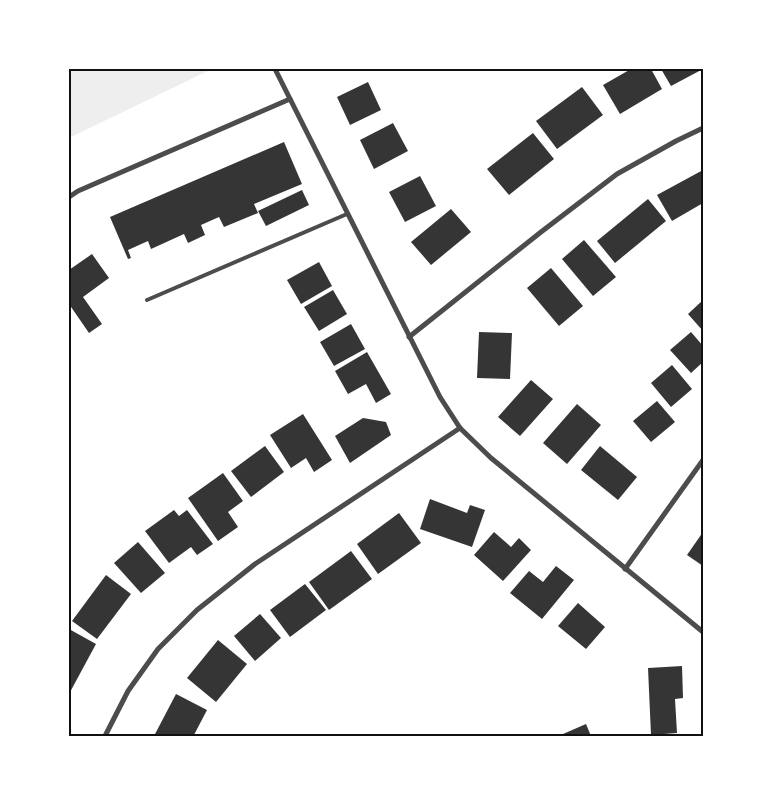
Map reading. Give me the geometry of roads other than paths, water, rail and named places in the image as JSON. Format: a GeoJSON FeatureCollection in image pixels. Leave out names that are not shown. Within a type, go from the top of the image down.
{"type":"FeatureCollection","features":[{"type":"Feature","properties":{"kind":"street"},"geometry":{"type":"LineString","coordinates":[[275,69],[440,397],[460,428],[491,458],[703,632]]}},
{"type":"Feature","properties":{"kind":"street"},"geometry":{"type":"LineString","coordinates":[[69,197],[105,179],[290,100]]}},
{"type":"Feature","properties":{"kind":"street"},"geometry":{"type":"LineString","coordinates":[[409,336],[617,174],[703,128]]}},
{"type":"Feature","properties":{"kind":"street"},"geometry":{"type":"LineString","coordinates":[[105,736],[128,692],[158,649],[197,610],[255,564],[460,428]]}},
{"type":"Feature","properties":{"kind":"street"},"geometry":{"type":"LineString","coordinates":[[625,568],[703,460]]}},
{"type":"Feature","properties":{"kind":"lane"},"geometry":{"type":"LineString","coordinates":[[147,300],[347,214]]}}]}
